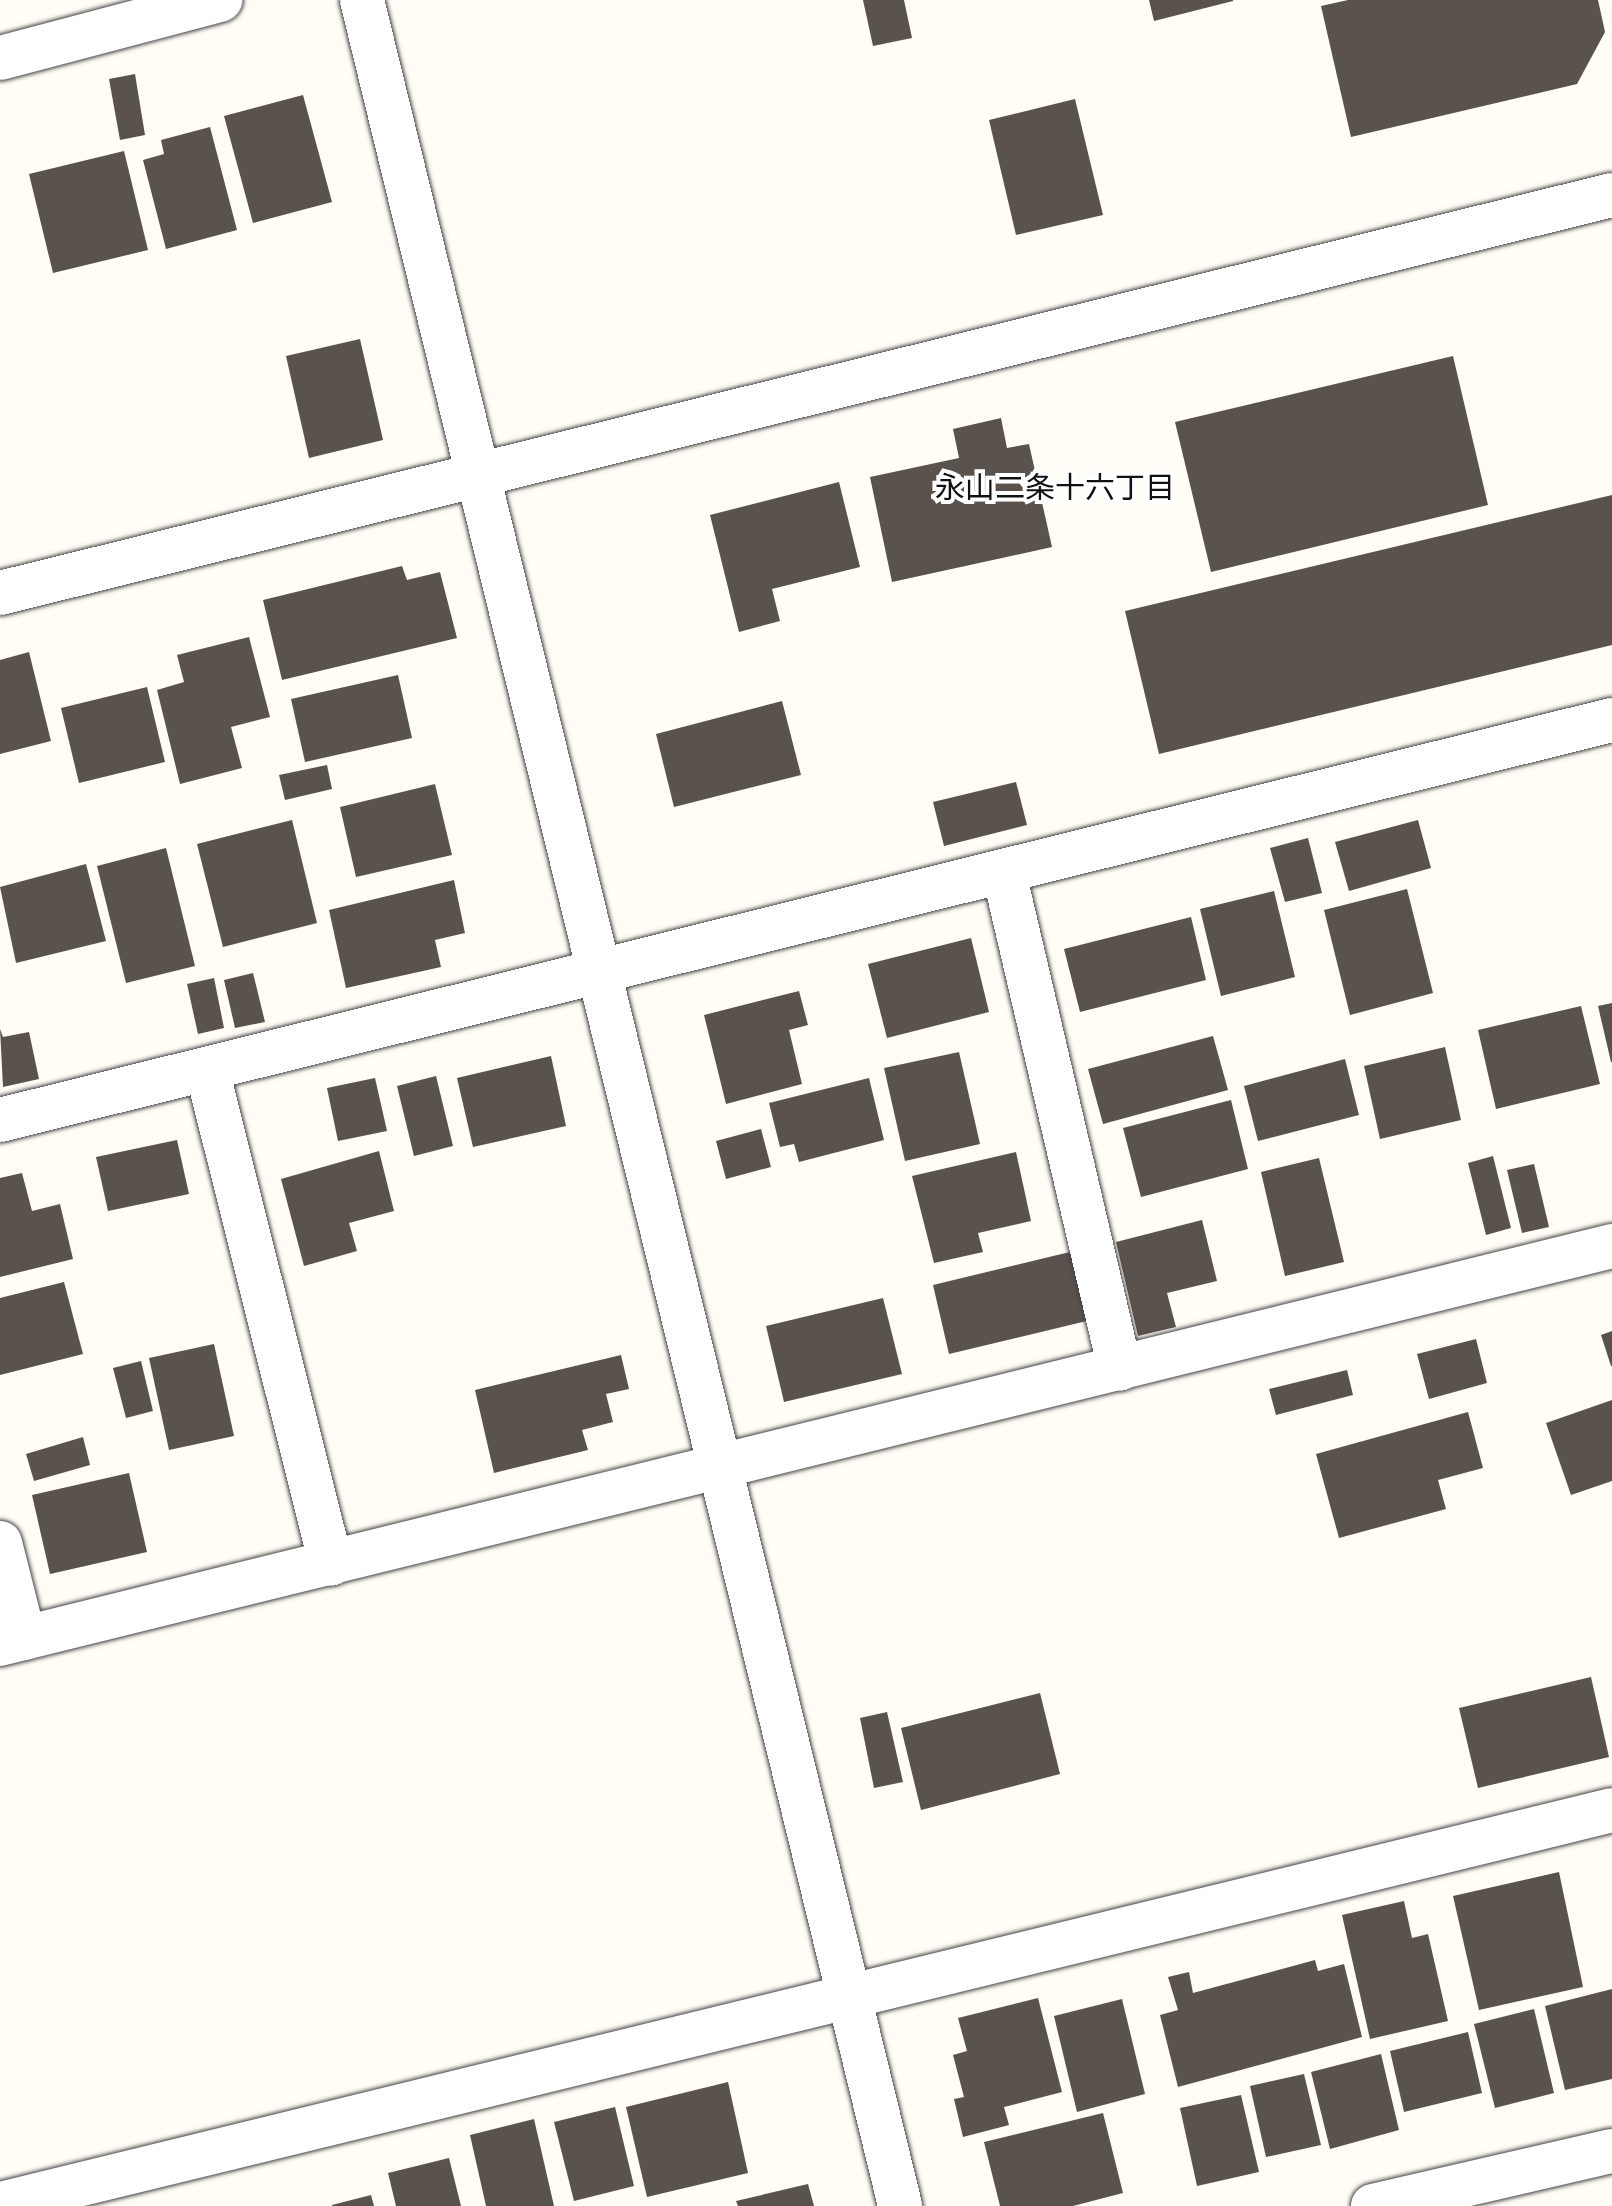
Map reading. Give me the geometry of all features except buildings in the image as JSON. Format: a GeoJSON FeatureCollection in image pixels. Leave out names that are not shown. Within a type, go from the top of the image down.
{"type":"FeatureCollection","features":[{"type":"Feature","properties":{"kind":"street"},"geometry":{"type":"LineString","coordinates":[[0,58],[220,0]]}},
{"type":"Feature","properties":{"kind":"street"},"geometry":{"type":"LineString","coordinates":[[362,0],[481,473],[598,975],[720,1470],[845,1998],[900,2206]]}},
{"type":"Feature","properties":{"kind":"street"},"geometry":{"type":"LineString","coordinates":[[0,593],[1612,195]]}},
{"type":"Feature","properties":{"kind":"street"},"geometry":{"type":"LineString","coordinates":[[0,1120],[598,975],[1612,720]]}},
{"type":"Feature","properties":{"kind":"street"},"geometry":{"type":"LineString","coordinates":[[1004,873],[1120,1369]]}},
{"type":"Feature","properties":{"kind":"street"},"geometry":{"type":"LineString","coordinates":[[207,1070],[331,1564]]}},
{"type":"Feature","properties":{"kind":"street"},"geometry":{"type":"LineString","coordinates":[[0,1543],[12,1641],[720,1470],[1612,1246]]}},
{"type":"Feature","properties":{"kind":"street"},"geometry":{"type":"LineString","coordinates":[[0,2204],[1612,1810]]}},
{"type":"Feature","properties":{"kind":"street"},"geometry":{"type":"LineString","coordinates":[[1373,2206],[1612,2151]]}},
{"type":"Feature","properties":{"kind":"district","name":"永山二条十六丁目"},"geometry":{"type":"Point","coordinates":[1055,487]}}]}
